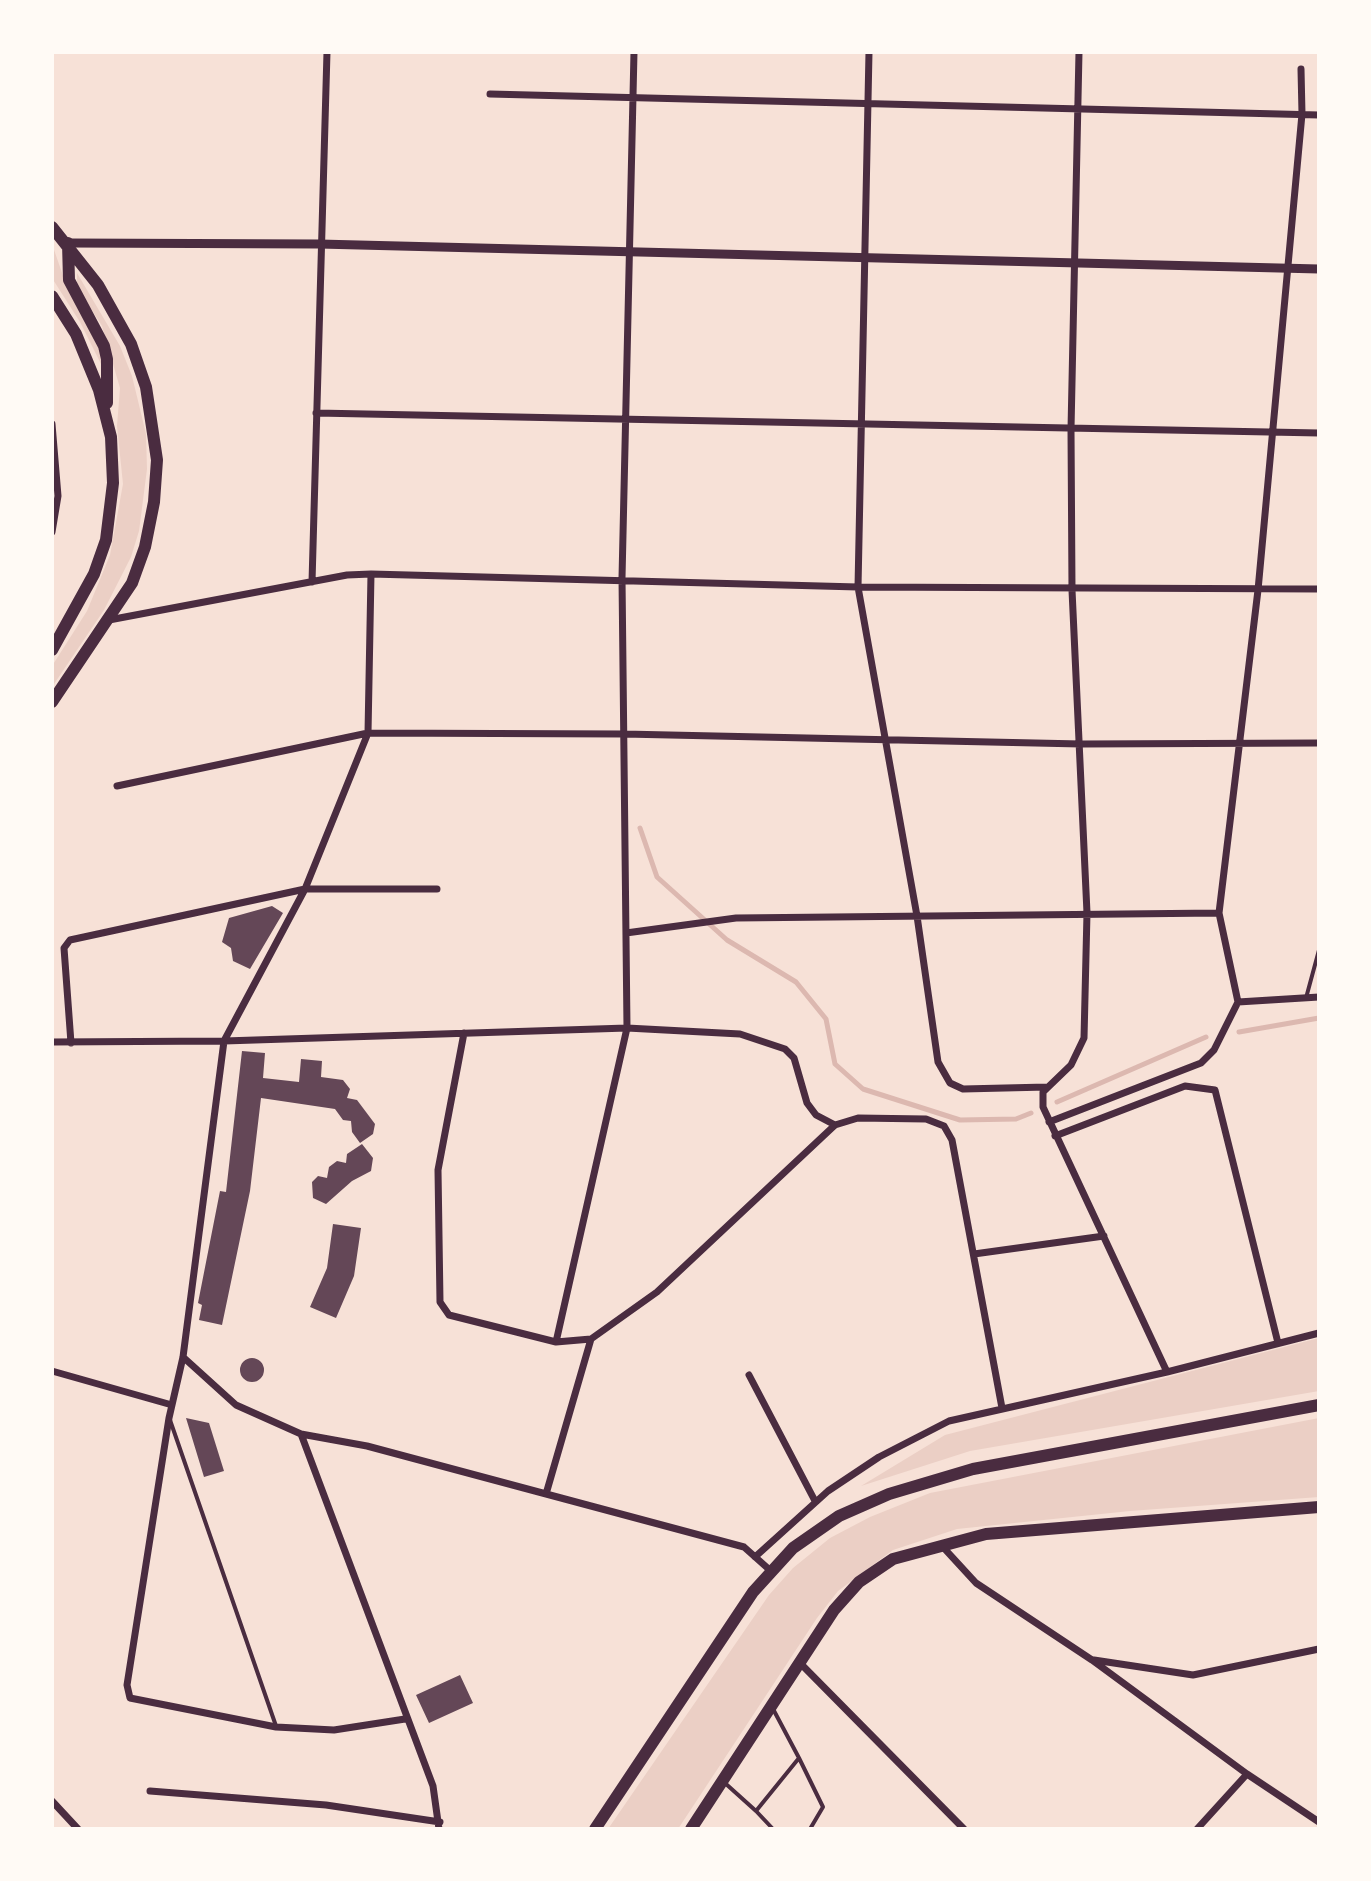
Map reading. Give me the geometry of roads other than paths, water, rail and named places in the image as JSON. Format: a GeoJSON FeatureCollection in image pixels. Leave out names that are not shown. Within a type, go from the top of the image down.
{"type":"FeatureCollection","features":[{"type":"Feature","properties":{"kind":"highway"},"geometry":{"type":"LineString","coordinates":[[52,227],[68,243],[98,285],[131,344],[146,387],[155,433],[154,502],[145,547],[132,583],[52,702]]}},
{"type":"Feature","properties":{"kind":"highway"},"geometry":{"type":"LineString","coordinates":[[52,235],[68,243]]}},
{"type":"Feature","properties":{"kind":"highway"},"geometry":{"type":"LineString","coordinates":[[52,650],[73,616],[106,540],[113,483],[106,414],[107,359],[69,280],[68,243]]}},
{"type":"Feature","properties":{"kind":"highway"},"geometry":{"type":"LineString","coordinates":[[52,296],[86,356],[106,414]]}},
{"type":"Feature","properties":{"kind":"highway"},"geometry":{"type":"LineString","coordinates":[[595,1829],[753,1592],[793,1548],[839,1516],[889,1494],[973,1469],[1319,1405]]}},
{"type":"Feature","properties":{"kind":"highway"},"geometry":{"type":"LineString","coordinates":[[691,1829],[724,1783],[834,1610],[859,1582],[893,1559],[986,1534],[1319,1507]]}},
{"type":"Feature","properties":{"kind":"street"},"geometry":{"type":"LineString","coordinates":[[312,582],[319,244],[327,52]]}},
{"type":"Feature","properties":{"kind":"street"},"geometry":{"type":"LineString","coordinates":[[556,1342],[627,1028],[622,578],[634,52]]}},
{"type":"Feature","properties":{"kind":"street"},"geometry":{"type":"LineString","coordinates":[[869,52],[858,587],[917,916],[938,1062],[950,1083],[963,1089],[1047,1087]]}},
{"type":"Feature","properties":{"kind":"street"},"geometry":{"type":"LineString","coordinates":[[1079,52],[1071,429],[1072,590],[1087,913],[1084,1038],[1071,1065],[1043,1092],[1043,1107],[1167,1372]]}},
{"type":"Feature","properties":{"kind":"street"},"geometry":{"type":"LineString","coordinates":[[1049,1122],[1201,1063],[1214,1050],[1238,1002],[1219,913],[1242,743],[1258,590],[1302,114],[1301,69]]}},
{"type":"Feature","properties":{"kind":"street"},"geometry":{"type":"LineString","coordinates":[[490,94],[1319,115]]}},
{"type":"Feature","properties":{"kind":"street"},"geometry":{"type":"LineString","coordinates":[[68,243],[319,244],[1319,269]]}},
{"type":"Feature","properties":{"kind":"street"},"geometry":{"type":"LineString","coordinates":[[316,413],[1319,433]]}},
{"type":"Feature","properties":{"kind":"street"},"geometry":{"type":"LineString","coordinates":[[52,424],[58,496],[52,532]]}},
{"type":"Feature","properties":{"kind":"street"},"geometry":{"type":"LineString","coordinates":[[109,620],[371,574],[622,578],[858,587],[1319,589]]}},
{"type":"Feature","properties":{"kind":"street"},"geometry":{"type":"LineString","coordinates":[[371,574],[368,733],[305,889],[224,1041],[183,1357],[169,1418],[127,1685],[130,1698],[276,1727],[334,1730],[405,1719]]}},
{"type":"Feature","properties":{"kind":"street"},"geometry":{"type":"LineString","coordinates":[[117,786],[368,733],[624,734],[885,742],[1319,743]]}},
{"type":"Feature","properties":{"kind":"street"},"geometry":{"type":"LineString","coordinates":[[71,1043],[64,948],[70,940],[305,889],[437,889]]}},
{"type":"Feature","properties":{"kind":"street"},"geometry":{"type":"LineString","coordinates":[[626,933],[736,918],[1219,913]]}},
{"type":"Feature","properties":{"kind":"street"},"geometry":{"type":"LineString","coordinates":[[1238,1002],[1319,997]]}},
{"type":"Feature","properties":{"kind":"street"},"geometry":{"type":"LineString","coordinates":[[52,1042],[224,1041],[627,1028],[740,1034],[785,1049],[794,1058],[807,1103],[816,1115],[835,1125]]}},
{"type":"Feature","properties":{"kind":"street"},"geometry":{"type":"LineString","coordinates":[[464,1033],[438,1170],[440,1302],[449,1315],[556,1342],[591,1339],[657,1292],[835,1125],[858,1118],[926,1119],[944,1126],[952,1140],[1002,1408]]}},
{"type":"Feature","properties":{"kind":"street"},"geometry":{"type":"LineString","coordinates":[[1055,1136],[1185,1086],[1215,1090],[1278,1343]]}},
{"type":"Feature","properties":{"kind":"street"},"geometry":{"type":"LineString","coordinates":[[974,1254],[1104,1236]]}},
{"type":"Feature","properties":{"kind":"street"},"geometry":{"type":"LineString","coordinates":[[755,1557],[815,1501],[879,1457],[949,1421],[1167,1372],[1319,1333]]}},
{"type":"Feature","properties":{"kind":"street"},"geometry":{"type":"LineString","coordinates":[[546,1494],[591,1339]]}},
{"type":"Feature","properties":{"kind":"street"},"geometry":{"type":"LineString","coordinates":[[183,1357],[236,1405],[301,1434],[367,1446],[744,1547],[772,1572]]}},
{"type":"Feature","properties":{"kind":"street"},"geometry":{"type":"LineString","coordinates":[[52,1371],[172,1405]]}},
{"type":"Feature","properties":{"kind":"street"},"geometry":{"type":"LineString","coordinates":[[749,1375],[815,1501]]}},
{"type":"Feature","properties":{"kind":"street"},"geometry":{"type":"LineString","coordinates":[[150,1791],[326,1805],[440,1825],[433,1786],[405,1719],[301,1434]]}},
{"type":"Feature","properties":{"kind":"street"},"geometry":{"type":"LineString","coordinates":[[940,1544],[976,1583],[1092,1660],[1247,1774],[1319,1822]]}},
{"type":"Feature","properties":{"kind":"street"},"geometry":{"type":"LineString","coordinates":[[1092,1660],[1193,1675],[1319,1649]]}},
{"type":"Feature","properties":{"kind":"street"},"geometry":{"type":"LineString","coordinates":[[800,1663],[964,1829]]}},
{"type":"Feature","properties":{"kind":"street"},"geometry":{"type":"LineString","coordinates":[[1197,1829],[1247,1774]]}},
{"type":"Feature","properties":{"kind":"street"},"geometry":{"type":"LineString","coordinates":[[52,1801],[78,1829]]}},
{"type":"Feature","properties":{"kind":"lane"},"geometry":{"type":"LineString","coordinates":[[1306,998],[1319,950]]}},
{"type":"Feature","properties":{"kind":"lane"},"geometry":{"type":"LineString","coordinates":[[169,1418],[276,1727]]}},
{"type":"Feature","properties":{"kind":"lane"},"geometry":{"type":"LineString","coordinates":[[771,1705],[823,1807],[810,1829]]}},
{"type":"Feature","properties":{"kind":"lane"},"geometry":{"type":"LineString","coordinates":[[756,1811],[799,1758]]}},
{"type":"Feature","properties":{"kind":"lane"},"geometry":{"type":"LineString","coordinates":[[724,1783],[773,1829]]}},
{"type":"Feature","properties":{"kind":"waterway"},"geometry":{"type":"LineString","coordinates":[[640,828],[657,877],[727,940],[796,982],[826,1019],[835,1064],[863,1089],[960,1120],[1016,1119],[1031,1113]]}},
{"type":"Feature","properties":{"kind":"waterway"},"geometry":{"type":"LineString","coordinates":[[1239,1032],[1319,1018]]}},
{"type":"Feature","properties":{"kind":"waterway"},"geometry":{"type":"LineString","coordinates":[[1057,1102],[1206,1037]]}}]}
